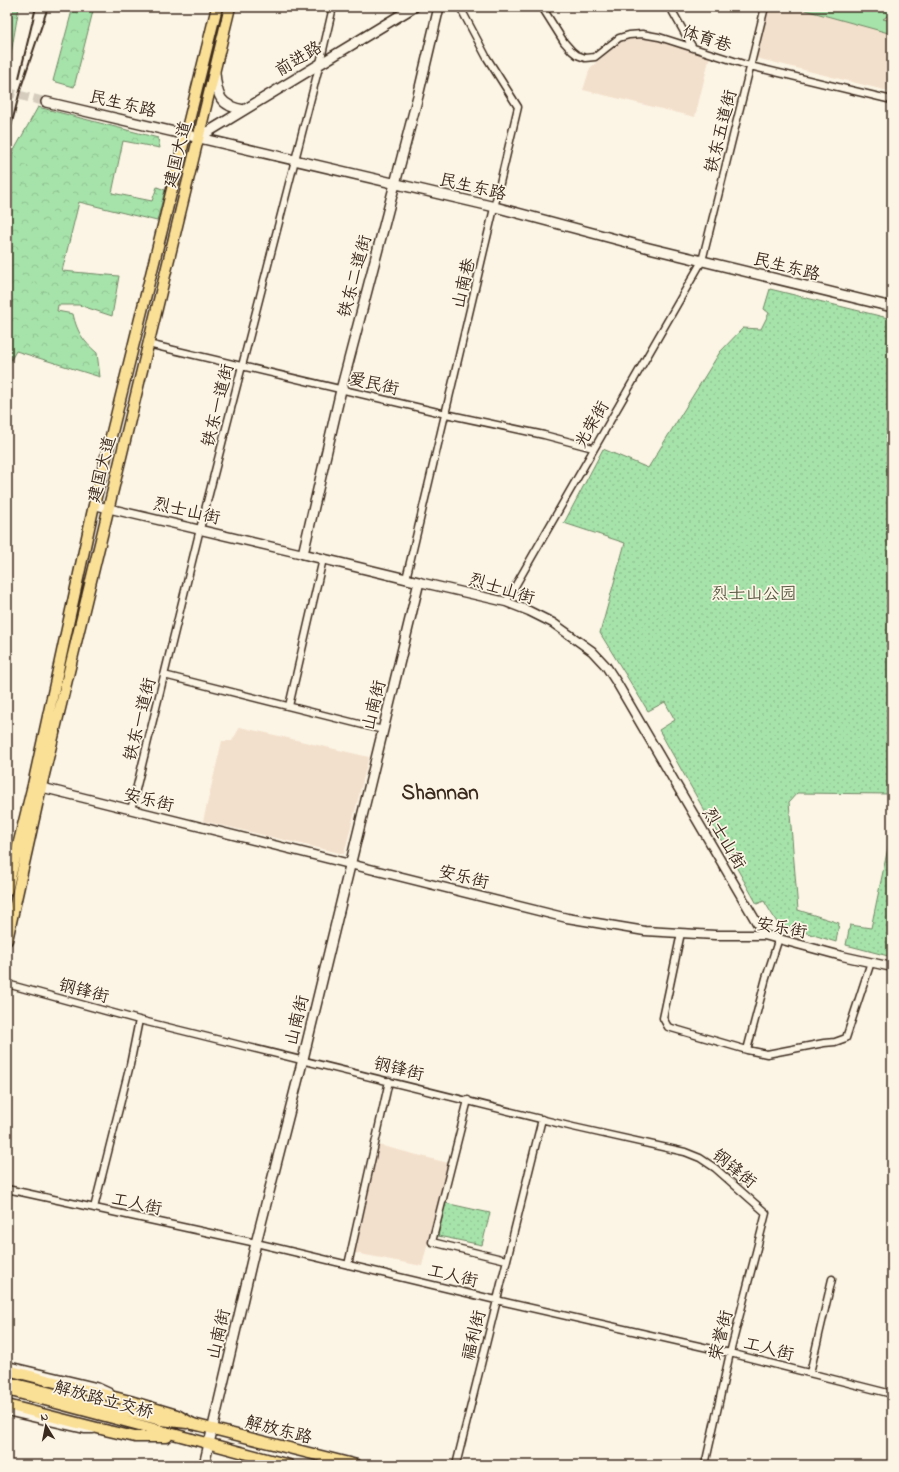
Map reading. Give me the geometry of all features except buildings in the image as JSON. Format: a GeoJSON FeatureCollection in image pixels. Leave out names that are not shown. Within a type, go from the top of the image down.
{"type":"FeatureCollection","features":[{"type":"Feature","properties":{"kind":"main road","name":"建国大道"},"geometry":{"type":"LineString","coordinates":[[7,940],[94,505],[217,7]]}},
{"type":"Feature","properties":{"kind":"main road","name":"建国大道"},"geometry":{"type":"LineString","coordinates":[[7,890],[37,786],[109,508],[230,7]]}},
{"type":"Feature","properties":{"kind":"main road","name":"前进路"},"geometry":{"type":"LineString","coordinates":[[198,138],[414,7]]}},
{"type":"Feature","properties":{"kind":"main road","name":"铁东二道街"},"geometry":{"type":"LineString","coordinates":[[303,554],[341,390],[395,184],[439,7]]}},
{"type":"Feature","properties":{"kind":"main road"},"geometry":{"type":"LineString","coordinates":[[210,35],[210,42],[213,44],[220,42],[222,36]]}},
{"type":"Feature","properties":{"kind":"main road"},"geometry":{"type":"LineString","coordinates":[[215,68],[218,93],[223,101],[231,108],[244,110]]}},
{"type":"Feature","properties":{"kind":"main road","name":"民生东路"},"geometry":{"type":"LineString","coordinates":[[46,102],[495,207],[702,261],[892,307]]}},
{"type":"Feature","properties":{"kind":"main road","name":"烈士山街"},"geometry":{"type":"LineString","coordinates":[[303,554],[419,582]]}},
{"type":"Feature","properties":{"kind":"main road","name":"山南街"},"geometry":{"type":"LineString","coordinates":[[204,1465],[256,1243],[303,1059],[419,582]]}},
{"type":"Feature","properties":{"kind":"main road"},"geometry":{"type":"LineString","coordinates":[[7,1370],[126,1400],[177,1415],[193,1424]]}},
{"type":"Feature","properties":{"kind":"main road"},"geometry":{"type":"LineString","coordinates":[[7,1376],[144,1410],[181,1422]]}},
{"type":"Feature","properties":{"kind":"main road","name":"解放路立交桥"},"geometry":{"type":"LineString","coordinates":[[7,1382],[162,1420],[193,1424]]}},
{"type":"Feature","properties":{"kind":"main road","name":"解放路立交桥"},"geometry":{"type":"LineString","coordinates":[[7,1390],[192,1439]]}},
{"type":"Feature","properties":{"kind":"main road"},"geometry":{"type":"LineString","coordinates":[[7,1399],[136,1432],[192,1439]]}},
{"type":"Feature","properties":{"kind":"main road"},"geometry":{"type":"LineString","coordinates":[[7,1405],[109,1431],[136,1436],[161,1436]]}},
{"type":"Feature","properties":{"kind":"main road","name":"解放东路"},"geometry":{"type":"LineString","coordinates":[[193,1424],[357,1465]]}},
{"type":"Feature","properties":{"kind":"main road","name":"解放东路"},"geometry":{"type":"LineString","coordinates":[[192,1439],[288,1465]]}},
{"type":"Feature","properties":{"kind":"street","name":"铁东一道街"},"geometry":{"type":"LineString","coordinates":[[130,810],[200,529],[320,63],[332,7]]}},
{"type":"Feature","properties":{"kind":"street","name":"山南巷"},"geometry":{"type":"LineString","coordinates":[[406,579],[518,107],[487,58],[460,7]]}},
{"type":"Feature","properties":{"kind":"street","name":"体育巷"},"geometry":{"type":"LineString","coordinates":[[542,7],[564,42],[577,55],[585,58],[595,57],[619,38],[629,34],[642,34],[750,66],[892,100]]}},
{"type":"Feature","properties":{"kind":"street"},"geometry":{"type":"LineString","coordinates":[[670,7],[693,48]]}},
{"type":"Feature","properties":{"kind":"street","name":"铁东五道街"},"geometry":{"type":"LineString","coordinates":[[702,261],[765,7]]}},
{"type":"Feature","properties":{"kind":"street","name":"光荣街"},"geometry":{"type":"LineString","coordinates":[[506,602],[593,448],[702,261]]}},
{"type":"Feature","properties":{"kind":"street","name":"爱民街"},"geometry":{"type":"LineString","coordinates":[[148,344],[341,390],[544,435],[593,448]]}},
{"type":"Feature","properties":{"kind":"street","name":"烈士山街"},"geometry":{"type":"LineString","coordinates":[[94,505],[303,554]]}},
{"type":"Feature","properties":{"kind":"street"},"geometry":{"type":"LineString","coordinates":[[289,706],[323,559]]}},
{"type":"Feature","properties":{"kind":"street","name":"烈士山街"},"geometry":{"type":"LineString","coordinates":[[419,582],[506,602],[530,611],[553,624],[592,651],[606,666],[617,683],[764,935]]}},
{"type":"Feature","properties":{"kind":"street"},"geometry":{"type":"LineString","coordinates":[[164,675],[383,730]]}},
{"type":"Feature","properties":{"kind":"street","name":"安乐街"},"geometry":{"type":"LineString","coordinates":[[37,786],[567,918],[645,931],[715,935],[764,935],[842,956],[892,967]]}},
{"type":"Feature","properties":{"kind":"street"},"geometry":{"type":"LineString","coordinates":[[680,933],[663,1018],[668,1027],[747,1050],[767,1054],[824,1042],[836,1042],[846,1038],[871,962]]}},
{"type":"Feature","properties":{"kind":"street"},"geometry":{"type":"LineString","coordinates":[[747,1050],[766,978],[779,938]]}},
{"type":"Feature","properties":{"kind":"street","name":"钢锋街"},"geometry":{"type":"LineString","coordinates":[[7,984],[139,1020],[303,1059],[542,1119],[685,1152],[700,1158],[715,1168],[766,1213]]}},
{"type":"Feature","properties":{"kind":"street"},"geometry":{"type":"LineString","coordinates":[[94,1208],[130,1065],[139,1020]]}},
{"type":"Feature","properties":{"kind":"street"},"geometry":{"type":"LineString","coordinates":[[348,1265],[389,1081]]}},
{"type":"Feature","properties":{"kind":"street"},"geometry":{"type":"LineString","coordinates":[[468,1100],[432,1242],[506,1260]]}},
{"type":"Feature","properties":{"kind":"street","name":"福利街"},"geometry":{"type":"LineString","coordinates":[[456,1465],[542,1119]]}},
{"type":"Feature","properties":{"kind":"street","name":"工人街"},"geometry":{"type":"LineString","coordinates":[[7,1189],[256,1243],[496,1300],[730,1352],[892,1394]]}},
{"type":"Feature","properties":{"kind":"street","name":"荣誉街"},"geometry":{"type":"LineString","coordinates":[[704,1465],[730,1352],[766,1213]]}},
{"type":"Feature","properties":{"kind":"street"},"geometry":{"type":"LineString","coordinates":[[810,1373],[832,1279]]}},
{"type":"Feature","properties":{"kind":"street"},"geometry":{"type":"LineString","coordinates":[[7,1365],[99,1387],[126,1400]]}},
{"type":"Feature","properties":{"kind":"street"},"geometry":{"type":"LineString","coordinates":[[7,1412],[85,1430],[109,1431]]}},
{"type":"Feature","properties":{"kind":"shaded area"},"geometry":{"type":"Polygon","coordinates":[[[769,7],[892,7],[892,92],[756,58],[769,7]]]}},
{"type":"Feature","properties":{"kind":"shaded area"},"geometry":{"type":"Polygon","coordinates":[[[636,37],[650,39],[710,56],[695,117],[583,90],[590,68],[620,42],[636,37]]]}},
{"type":"Feature","properties":{"kind":"shaded area"},"geometry":{"type":"Polygon","coordinates":[[[240,727],[369,757],[344,854],[203,821],[222,741],[232,741],[240,727]]]}},
{"type":"Feature","properties":{"kind":"shaded area"},"geometry":{"type":"Polygon","coordinates":[[[379,1145],[448,1163],[422,1266],[355,1253],[379,1145]]]}},
{"type":"Feature","properties":{"kind":"green space"},"geometry":{"type":"Polygon","coordinates":[[[7,7],[19,7],[7,77],[7,7]]]}},
{"type":"Feature","properties":{"kind":"green space"},"geometry":{"type":"Polygon","coordinates":[[[73,7],[94,7],[74,87],[53,81],[73,7]]]}},
{"type":"Feature","properties":{"kind":"green space"},"geometry":{"type":"Polygon","coordinates":[[[794,7],[892,7],[889,15],[883,19],[892,21],[892,34],[794,7]]]}},
{"type":"Feature","properties":{"kind":"green space"},"geometry":{"type":"Polygon","coordinates":[[[38,107],[158,138],[160,148],[123,141],[112,193],[152,201],[157,187],[165,190],[157,221],[79,202],[62,271],[119,276],[112,316],[79,305],[58,305],[57,311],[73,314],[76,326],[81,336],[97,353],[100,377],[16,351],[7,367],[7,173],[12,154],[38,107]]]}},
{"type":"Feature","properties":{"kind":"green space","name":"烈士山公园"},"geometry":{"type":"Polygon","coordinates":[[[770,289],[892,319],[892,794],[797,793],[789,802],[798,910],[839,923],[836,942],[778,924],[764,901],[757,904],[659,730],[675,720],[665,702],[648,711],[600,633],[625,543],[564,523],[603,449],[648,468],[720,352],[743,328],[761,329],[769,313],[764,309],[770,289]]]}},
{"type":"Feature","properties":{"kind":"green space"},"geometry":{"type":"Polygon","coordinates":[[[892,829],[892,957],[846,945],[850,925],[871,928],[892,829]]]}},
{"type":"Feature","properties":{"kind":"green space"},"geometry":{"type":"Polygon","coordinates":[[[445,1203],[490,1213],[482,1245],[438,1236],[445,1203]]]}},
{"type":"Feature","properties":{"kind":"tunnel"},"geometry":{"type":"LineString","coordinates":[[7,92],[46,102]]}},
{"type":"Feature","properties":{"kind":"railway"},"geometry":{"type":"LineString","coordinates":[[19,78],[36,7]]}},
{"type":"Feature","properties":{"kind":"railway"},"geometry":{"type":"LineString","coordinates":[[7,142],[21,87],[48,7]]}},
{"type":"Feature","properties":{"kind":"district","name":"Shannan"},"geometry":{"type":"Point","coordinates":[440,792]}}]}
